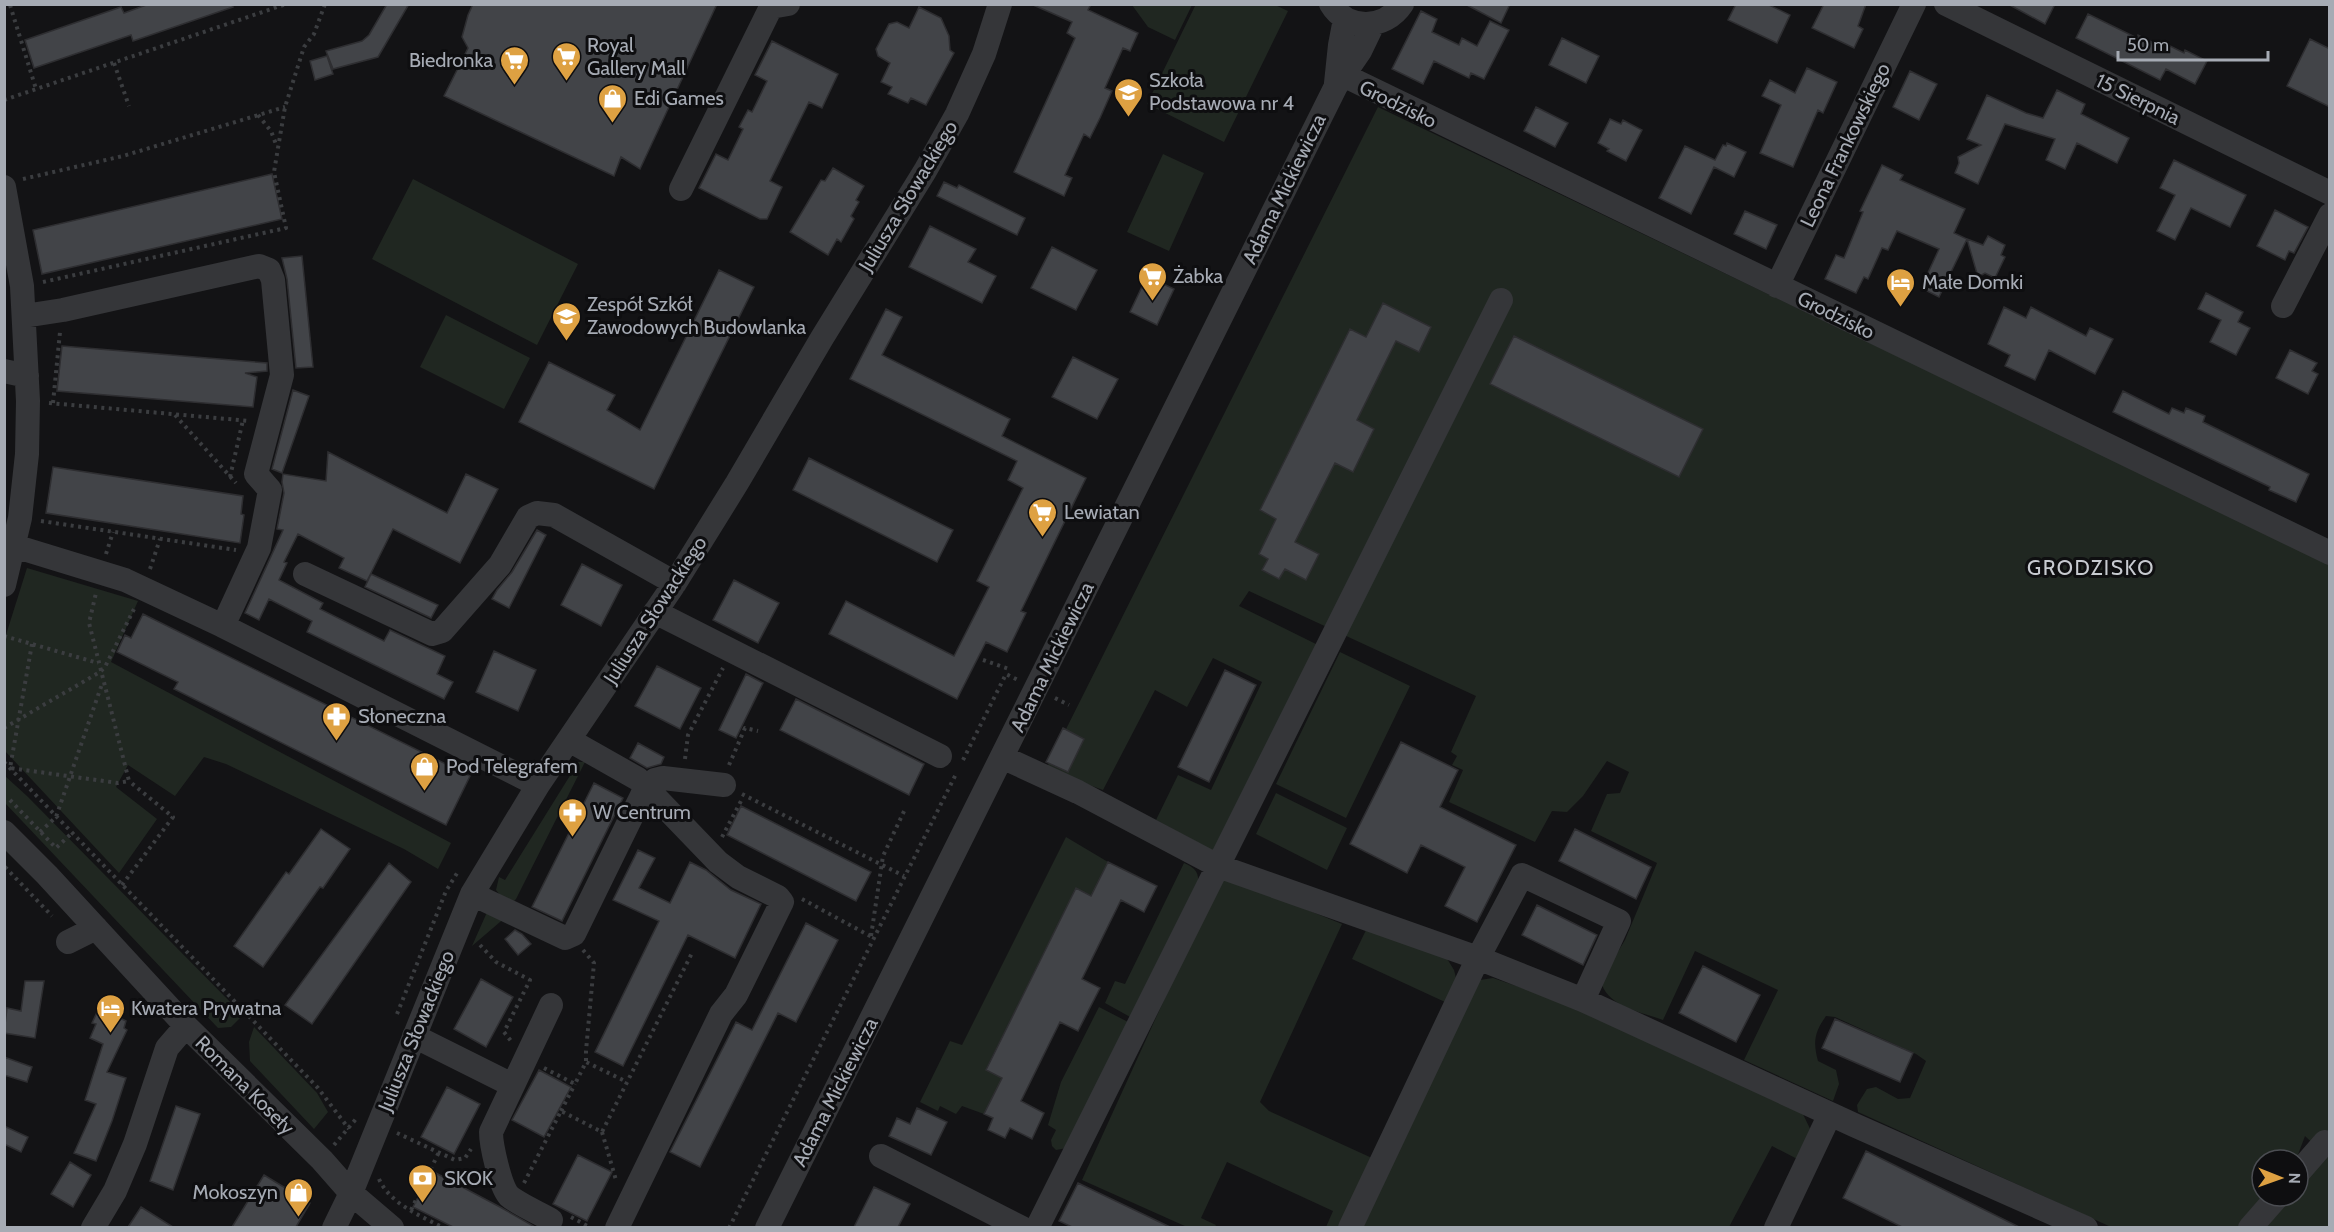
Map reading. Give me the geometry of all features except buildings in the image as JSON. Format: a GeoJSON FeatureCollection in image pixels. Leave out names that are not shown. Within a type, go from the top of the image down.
{"type":"FeatureCollection","features":[{"type":"Feature","properties":{"kind":"street","name":"Juliusza Słowackiego"},"geometry":{"type":"LineString","coordinates":[[334,1227],[351,1193],[472,894],[538,784],[675,583],[957,114],[984,54],[1000,4]]}},
{"type":"Feature","properties":{"kind":"street"},"geometry":{"type":"LineString","coordinates":[[1338,11],[1362,24],[1373,24],[1392,15],[1402,4]]}},
{"type":"Feature","properties":{"kind":"street","name":"Leona Frankowskiego"},"geometry":{"type":"LineString","coordinates":[[1777,286],[1914,4]]}},
{"type":"Feature","properties":{"kind":"street","name":"15 Sierpnia"},"geometry":{"type":"LineString","coordinates":[[1946,4],[2330,193]]}},
{"type":"Feature","properties":{"kind":"street"},"geometry":{"type":"LineString","coordinates":[[681,189],[780,6]]}},
{"type":"Feature","properties":{"kind":"street","name":"Adama Mickiewicza"},"geometry":{"type":"LineString","coordinates":[[1338,11],[1340,80]]}},
{"type":"Feature","properties":{"kind":"street","name":"Adama Mickiewicza"},"geometry":{"type":"LineString","coordinates":[[767,1227],[1340,80],[1360,51],[1373,24]]}},
{"type":"Feature","properties":{"kind":"street","name":"Grodzisko"},"geometry":{"type":"LineString","coordinates":[[1340,80],[1777,286],[2330,554]]}},
{"type":"Feature","properties":{"kind":"street"},"geometry":{"type":"LineString","coordinates":[[4,187],[22,286],[24,316],[16,374],[28,401],[27,454],[20,518],[4,585]]}},
{"type":"Feature","properties":{"kind":"street"},"geometry":{"type":"LineString","coordinates":[[2283,306],[2330,215]]}},
{"type":"Feature","properties":{"kind":"street"},"geometry":{"type":"LineString","coordinates":[[24,316],[63,310],[259,266],[269,270],[273,280],[282,375],[256,474],[270,490],[256,553],[223,626]]}},
{"type":"Feature","properties":{"kind":"street"},"geometry":{"type":"LineString","coordinates":[[1037,1227],[1501,300]]}},
{"type":"Feature","properties":{"kind":"street"},"geometry":{"type":"LineString","coordinates":[[305,574],[432,634],[442,631],[500,565],[528,517],[537,513],[554,515],[675,583]]}},
{"type":"Feature","properties":{"kind":"street"},"geometry":{"type":"LineString","coordinates":[[14,546],[125,580],[223,626],[538,784]]}},
{"type":"Feature","properties":{"kind":"street"},"geometry":{"type":"LineString","coordinates":[[656,612],[940,756]]}},
{"type":"Feature","properties":{"kind":"street"},"geometry":{"type":"LineString","coordinates":[[568,740],[627,771],[646,787],[712,855],[738,877],[778,897],[782,902],[736,995],[721,1014],[617,1227]]}},
{"type":"Feature","properties":{"kind":"street"},"geometry":{"type":"LineString","coordinates":[[1002,757],[1078,792],[1218,866],[1478,958],[1583,1000],[1830,1114],[2086,1227]]}},
{"type":"Feature","properties":{"kind":"street"},"geometry":{"type":"LineString","coordinates":[[472,894],[565,938],[570,938],[646,787],[655,780],[663,778],[681,779],[734,790]]}},
{"type":"Feature","properties":{"kind":"street","name":"Romana Koseły"},"geometry":{"type":"LineString","coordinates":[[4,832],[186,1026],[322,1160],[351,1193],[392,1227]]}},
{"type":"Feature","properties":{"kind":"street"},"geometry":{"type":"LineString","coordinates":[[1350,1227],[1478,958],[1522,875],[1619,921],[1583,1000]]}},
{"type":"Feature","properties":{"kind":"street"},"geometry":{"type":"LineString","coordinates":[[71,941],[96,928]]}},
{"type":"Feature","properties":{"kind":"street"},"geometry":{"type":"LineString","coordinates":[[551,1005],[491,1132],[491,1140],[504,1186],[510,1196],[551,1220]]}},
{"type":"Feature","properties":{"kind":"street"},"geometry":{"type":"LineString","coordinates":[[93,1227],[115,1191],[135,1144],[167,1047],[186,1026]]}},
{"type":"Feature","properties":{"kind":"street"},"geometry":{"type":"LineString","coordinates":[[414,1036],[512,1084]]}},
{"type":"Feature","properties":{"kind":"street"},"geometry":{"type":"LineString","coordinates":[[1776,1227],[1830,1114]]}},
{"type":"Feature","properties":{"kind":"street"},"geometry":{"type":"LineString","coordinates":[[2310,1159],[2325,1142]]}},
{"type":"Feature","properties":{"kind":"street"},"geometry":{"type":"LineString","coordinates":[[881,1156],[1022,1227]]}},
{"type":"Feature","properties":{"kind":"street"},"geometry":{"type":"LineString","coordinates":[[2250,1227],[2267,1208]]}},
{"type":"Feature","properties":{"kind":"path"},"geometry":{"type":"LineString","coordinates":[[4,6],[10,4],[36,89]]}},
{"type":"Feature","properties":{"kind":"path"},"geometry":{"type":"LineString","coordinates":[[4,100],[286,4]]}},
{"type":"Feature","properties":{"kind":"path"},"geometry":{"type":"LineString","coordinates":[[22,286],[286,228],[274,172],[285,107],[304,47],[314,34],[325,4]]}},
{"type":"Feature","properties":{"kind":"path"},"geometry":{"type":"LineString","coordinates":[[114,63],[129,106]]}},
{"type":"Feature","properties":{"kind":"path"},"geometry":{"type":"LineString","coordinates":[[30,177],[123,156],[285,107]]}},
{"type":"Feature","properties":{"kind":"path"},"geometry":{"type":"LineString","coordinates":[[258,115],[271,131],[278,148]]}},
{"type":"Feature","properties":{"kind":"path"},"geometry":{"type":"LineString","coordinates":[[53,403],[63,310]]}},
{"type":"Feature","properties":{"kind":"path"},"geometry":{"type":"LineString","coordinates":[[44,403],[269,423]]}},
{"type":"Feature","properties":{"kind":"path"},"geometry":{"type":"LineString","coordinates":[[175,414],[242,489]]}},
{"type":"Feature","properties":{"kind":"path"},"geometry":{"type":"LineString","coordinates":[[230,477],[243,420]]}},
{"type":"Feature","properties":{"kind":"path"},"geometry":{"type":"LineString","coordinates":[[20,518],[256,553]]}},
{"type":"Feature","properties":{"kind":"path"},"geometry":{"type":"LineString","coordinates":[[113,532],[89,623],[102,683],[129,781],[173,817],[122,885]]}},
{"type":"Feature","properties":{"kind":"path"},"geometry":{"type":"LineString","coordinates":[[4,636],[98,663]]}},
{"type":"Feature","properties":{"kind":"path"},"geometry":{"type":"LineString","coordinates":[[10,768],[32,644]]}},
{"type":"Feature","properties":{"kind":"path"},"geometry":{"type":"LineString","coordinates":[[681,779],[688,735],[732,651]]}},
{"type":"Feature","properties":{"kind":"path"},"geometry":{"type":"LineString","coordinates":[[983,660],[1009,669]]}},
{"type":"Feature","properties":{"kind":"path"},"geometry":{"type":"LineString","coordinates":[[4,728],[100,672]]}},
{"type":"Feature","properties":{"kind":"path"},"geometry":{"type":"LineString","coordinates":[[729,1227],[1006,674]]}},
{"type":"Feature","properties":{"kind":"path"},"geometry":{"type":"LineString","coordinates":[[40,832],[56,816],[102,683]]}},
{"type":"Feature","properties":{"kind":"path"},"geometry":{"type":"LineString","coordinates":[[1046,694],[1069,705]]}},
{"type":"Feature","properties":{"kind":"path"},"geometry":{"type":"LineString","coordinates":[[712,855],[734,790],[730,758],[745,728],[758,730]]}},
{"type":"Feature","properties":{"kind":"path"},"geometry":{"type":"LineString","coordinates":[[4,762],[318,1088],[348,1128]]}},
{"type":"Feature","properties":{"kind":"path"},"geometry":{"type":"LineString","coordinates":[[10,768],[118,783],[129,781]]}},
{"type":"Feature","properties":{"kind":"path"},"geometry":{"type":"LineString","coordinates":[[734,790],[904,876]]}},
{"type":"Feature","properties":{"kind":"path"},"geometry":{"type":"LineString","coordinates":[[10,800],[56,848],[72,833]]}},
{"type":"Feature","properties":{"kind":"path"},"geometry":{"type":"LineString","coordinates":[[873,937],[883,856],[906,807]]}},
{"type":"Feature","properties":{"kind":"path"},"geometry":{"type":"LineString","coordinates":[[4,866],[71,941]]}},
{"type":"Feature","properties":{"kind":"path"},"geometry":{"type":"LineString","coordinates":[[395,1020],[446,891],[455,875]]}},
{"type":"Feature","properties":{"kind":"path"},"geometry":{"type":"LineString","coordinates":[[782,902],[797,897],[873,937]]}},
{"type":"Feature","properties":{"kind":"path"},"geometry":{"type":"LineString","coordinates":[[516,1200],[586,1062],[594,963],[570,938]]}},
{"type":"Feature","properties":{"kind":"path"},"geometry":{"type":"LineString","coordinates":[[480,945],[496,962],[530,980],[504,1032],[525,1058],[575,1084]]}},
{"type":"Feature","properties":{"kind":"path"},"geometry":{"type":"LineString","coordinates":[[617,1191],[614,1169],[602,1132],[693,951]]}},
{"type":"Feature","properties":{"kind":"path"},"geometry":{"type":"LineString","coordinates":[[586,1062],[627,1082]]}},
{"type":"Feature","properties":{"kind":"path"},"geometry":{"type":"LineString","coordinates":[[561,1111],[602,1132]]}},
{"type":"Feature","properties":{"kind":"path"},"geometry":{"type":"LineString","coordinates":[[331,1149],[357,1117]]}},
{"type":"Feature","properties":{"kind":"path"},"geometry":{"type":"LineString","coordinates":[[394,1132],[460,1160],[465,1158],[474,1143]]}},
{"type":"Feature","properties":{"kind":"path"},"geometry":{"type":"LineString","coordinates":[[411,1210],[439,1152]]}},
{"type":"Feature","properties":{"kind":"shaded area"},"geometry":{"type":"Polygon","coordinates":[[[1196,4],[1275,5],[1288,11],[1224,142],[1147,104],[1196,4]]]}},
{"type":"Feature","properties":{"kind":"shaded area"},"geometry":{"type":"Polygon","coordinates":[[[1132,5],[1192,5],[1175,40],[1148,27],[1132,5]]]}},
{"type":"Feature","properties":{"kind":"shaded area"},"geometry":{"type":"Polygon","coordinates":[[[1378,107],[2329,563],[2329,1227],[2264,1227],[2281,1208],[2310,1208],[2310,1174],[2326,1156],[2305,1136],[2300,1148],[2250,1148],[2250,1208],[2257,1208],[2241,1227],[2111,1227],[1858,1112],[1857,1105],[1867,1089],[1876,1087],[1898,1099],[1910,1098],[1926,1061],[1916,1054],[1835,1017],[1826,1016],[1819,1028],[1815,1043],[1818,1061],[1836,1070],[1839,1084],[1833,1101],[1744,1060],[1778,990],[1695,951],[1663,1020],[1620,1004],[1606,993],[1602,985],[1610,965],[1625,940],[1657,863],[1591,831],[1607,794],[1620,793],[1629,772],[1607,761],[1583,796],[1567,812],[1552,811],[1535,842],[1449,802],[1463,770],[1452,765],[1457,756],[1451,752],[1476,696],[1249,591],[1239,606],[1322,647],[1219,854],[1156,820],[1178,775],[1211,790],[1262,682],[1213,658],[1187,707],[1155,690],[1103,790],[1046,769],[1378,107]]]}},
{"type":"Feature","properties":{"kind":"shaded area"},"geometry":{"type":"Polygon","coordinates":[[[1163,154],[1204,173],[1169,251],[1127,232],[1163,154]]]}},
{"type":"Feature","properties":{"kind":"shaded area"},"geometry":{"type":"Polygon","coordinates":[[[413,179],[578,264],[537,345],[372,259],[413,179]]]}},
{"type":"Feature","properties":{"kind":"shaded area"},"geometry":{"type":"Polygon","coordinates":[[[446,315],[530,358],[504,409],[420,367],[446,315]]]}},
{"type":"Feature","properties":{"kind":"shaded area"},"geometry":{"type":"Polygon","coordinates":[[[27,568],[138,601],[111,662],[451,843],[438,869],[404,849],[226,764],[204,757],[175,796],[128,765],[116,787],[157,819],[119,873],[5,751],[5,638],[27,568]]]}},
{"type":"Feature","properties":{"kind":"shaded area"},"geometry":{"type":"Polygon","coordinates":[[[1340,652],[1410,686],[1346,818],[1276,784],[1340,652]]]}},
{"type":"Feature","properties":{"kind":"shaded area"},"geometry":{"type":"Polygon","coordinates":[[[578,762],[585,762],[516,899],[514,901],[500,895],[496,890],[499,877],[505,880],[571,774],[565,771],[578,762]]]}},
{"type":"Feature","properties":{"kind":"shaded area"},"geometry":{"type":"Polygon","coordinates":[[[5,776],[243,1015],[231,1027],[218,1028],[5,803],[5,776]]]}},
{"type":"Feature","properties":{"kind":"shaded area"},"geometry":{"type":"Polygon","coordinates":[[[1276,793],[1347,828],[1327,870],[1256,834],[1276,793]]]}},
{"type":"Feature","properties":{"kind":"shaded area"},"geometry":{"type":"Polygon","coordinates":[[[1066,837],[1108,862],[1091,896],[1076,888],[986,1069],[1002,1078],[984,1114],[962,1106],[956,1114],[940,1106],[938,1111],[920,1102],[950,1041],[962,1045],[1066,837]]]}},
{"type":"Feature","properties":{"kind":"shaded area"},"geometry":{"type":"Polygon","coordinates":[[[1184,863],[1195,870],[1198,882],[1132,1018],[1105,1003],[1115,981],[1125,984],[1184,863]]]}},
{"type":"Feature","properties":{"kind":"shaded area"},"geometry":{"type":"Polygon","coordinates":[[[1221,875],[1342,924],[1260,1102],[1269,1111],[1372,1158],[1340,1227],[1326,1227],[1333,1211],[1227,1162],[1201,1218],[1216,1225],[1215,1227],[1187,1227],[1082,1180],[1221,875]]]}},
{"type":"Feature","properties":{"kind":"shaded area"},"geometry":{"type":"Polygon","coordinates":[[[488,910],[507,916],[472,946],[488,910]]]}},
{"type":"Feature","properties":{"kind":"shaded area"},"geometry":{"type":"Polygon","coordinates":[[[1367,928],[1446,957],[1456,978],[1445,1002],[1352,959],[1367,928]]]}},
{"type":"Feature","properties":{"kind":"shaded area"},"geometry":{"type":"Polygon","coordinates":[[[1493,978],[1566,1003],[1801,1110],[1814,1137],[1803,1162],[1772,1146],[1729,1227],[1360,1228],[1480,980],[1493,978]]]}},
{"type":"Feature","properties":{"kind":"shaded area"},"geometry":{"type":"Polygon","coordinates":[[[1099,1007],[1130,1023],[1067,1148],[1056,1150],[1051,1140],[1056,1130],[1048,1125],[1061,1082],[1099,1007]]]}},
{"type":"Feature","properties":{"kind":"shaded area"},"geometry":{"type":"Polygon","coordinates":[[[254,1027],[317,1093],[328,1112],[314,1129],[250,1061],[249,1042],[254,1027]]]}},
{"type":"Feature","properties":{"kind":"place","name":"Royal Gallery Mall"},"geometry":{"type":"Point","coordinates":[566,82]}},
{"type":"Feature","properties":{"kind":"place","name":"Biedronka"},"geometry":{"type":"Point","coordinates":[514,86]}},
{"type":"Feature","properties":{"kind":"place","name":"Szkoła Podstawowa nr 4"},"geometry":{"type":"Point","coordinates":[1128,118]}},
{"type":"Feature","properties":{"kind":"place","name":"Edi Games"},"geometry":{"type":"Point","coordinates":[613,124]}},
{"type":"Feature","properties":{"kind":"place","name":"Żabka"},"geometry":{"type":"Point","coordinates":[1152,302]}},
{"type":"Feature","properties":{"kind":"place","name":"Małe Domki"},"geometry":{"type":"Point","coordinates":[1901,308]}},
{"type":"Feature","properties":{"kind":"place","name":"Zespół Szkół Zawodowych Budowlanka"},"geometry":{"type":"Point","coordinates":[566,342]}},
{"type":"Feature","properties":{"kind":"place","name":"Lewiatan"},"geometry":{"type":"Point","coordinates":[1043,538]}},
{"type":"Feature","properties":{"kind":"place","name":"Słoneczna"},"geometry":{"type":"Point","coordinates":[337,742]}},
{"type":"Feature","properties":{"kind":"place","name":"Pod Telegrafem"},"geometry":{"type":"Point","coordinates":[425,792]}},
{"type":"Feature","properties":{"kind":"place","name":"W Centrum"},"geometry":{"type":"Point","coordinates":[572,838]}},
{"type":"Feature","properties":{"kind":"place","name":"Kwatera Prywatna"},"geometry":{"type":"Point","coordinates":[110,1034]}},
{"type":"Feature","properties":{"kind":"place","name":"SKOK"},"geometry":{"type":"Point","coordinates":[423,1204]}},
{"type":"Feature","properties":{"kind":"place","name":"Mokoszyn"},"geometry":{"type":"Point","coordinates":[299,1218]}},
{"type":"Feature","properties":{"kind":"district","name":"GRODZISKO"},"geometry":{"type":"Point","coordinates":[2091,567]}}]}
